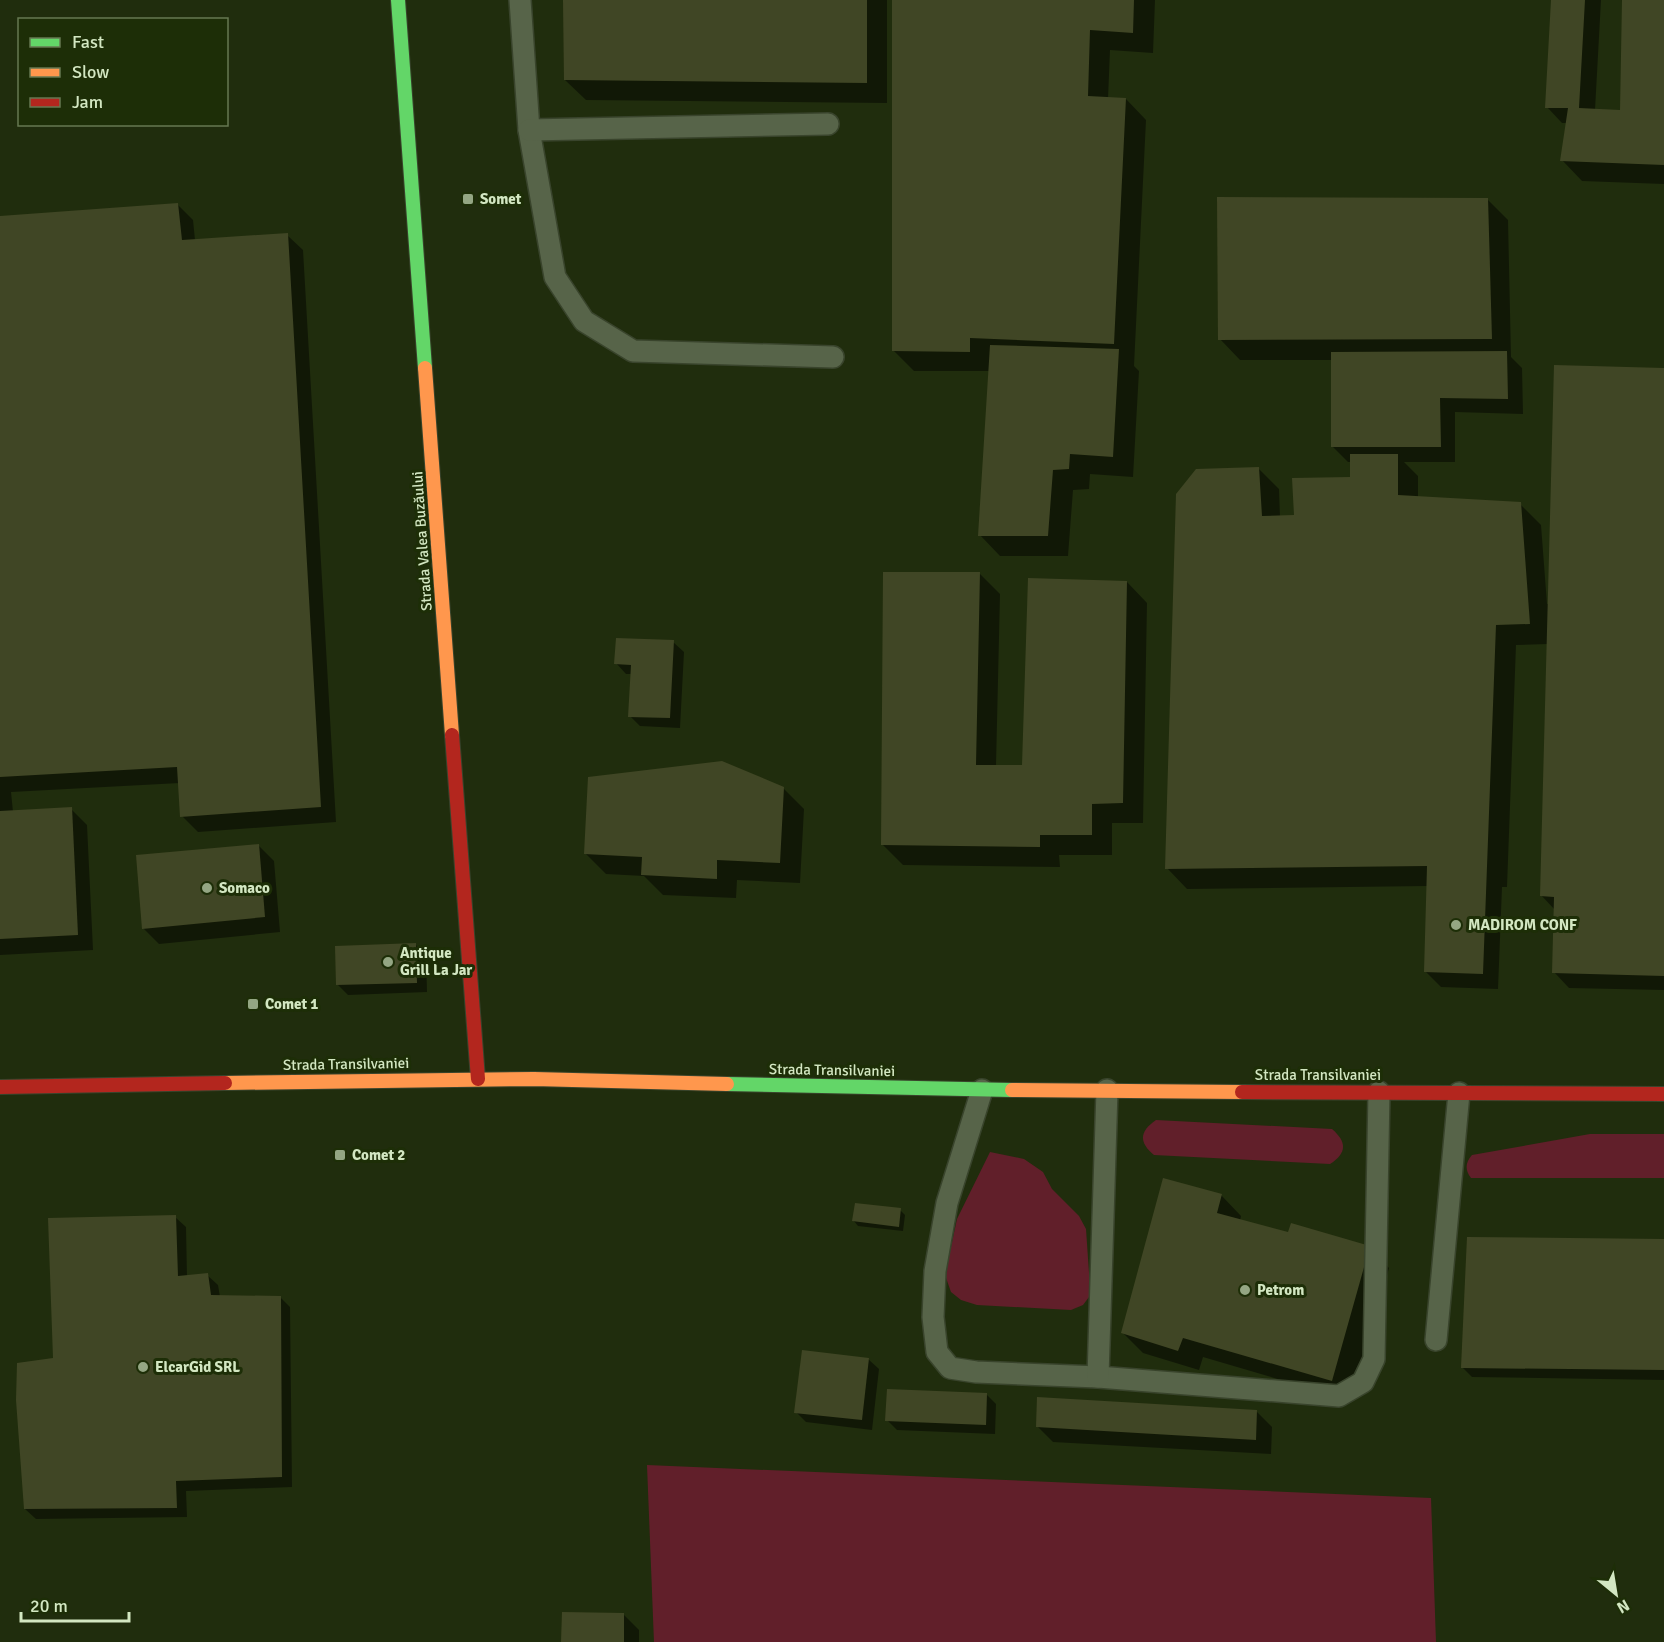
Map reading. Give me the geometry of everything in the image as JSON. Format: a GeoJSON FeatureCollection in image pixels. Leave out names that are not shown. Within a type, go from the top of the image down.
{"type":"FeatureCollection","features":[{"type":"Feature","properties":{"kind":"main road","name":"Strada Valea Buzăului"},"geometry":{"type":"LineString","coordinates":[[398,0],[478,1080]]}},
{"type":"Feature","properties":{"kind":"main road","name":"Strada Transilvaniei"},"geometry":{"type":"LineString","coordinates":[[0,1087],[534,1079],[982,1090],[1664,1094]]}},
{"type":"Feature","properties":{"kind":"lane"},"geometry":{"type":"LineString","coordinates":[[520,0],[529,130],[555,277],[584,321],[633,351],[833,357]]}},
{"type":"Feature","properties":{"kind":"lane"},"geometry":{"type":"LineString","coordinates":[[529,130],[828,124]]}},
{"type":"Feature","properties":{"kind":"lane"},"geometry":{"type":"LineString","coordinates":[[982,1090],[947,1203],[935,1271],[933,1317],[937,1352],[950,1368],[976,1372],[1098,1377],[1339,1396],[1363,1382],[1374,1359],[1379,1092]]}},
{"type":"Feature","properties":{"kind":"lane"},"geometry":{"type":"LineString","coordinates":[[1098,1377],[1107,1090]]}},
{"type":"Feature","properties":{"kind":"lane"},"geometry":{"type":"LineString","coordinates":[[1436,1340],[1459,1093]]}},
{"type":"Feature","properties":{"kind":"shaded area"},"geometry":{"type":"Polygon","coordinates":[[[1156,1120],[1332,1129],[1340,1138],[1343,1147],[1340,1156],[1330,1164],[1154,1155],[1145,1146],[1143,1137],[1147,1128],[1156,1120]]]}},
{"type":"Feature","properties":{"kind":"shaded area"},"geometry":{"type":"Polygon","coordinates":[[[1590,1134],[1664,1134],[1664,1178],[1471,1178],[1468,1172],[1467,1164],[1472,1155],[1590,1134]]]}},
{"type":"Feature","properties":{"kind":"shaded area"},"geometry":{"type":"Polygon","coordinates":[[[990,1152],[1024,1159],[1043,1172],[1052,1189],[1079,1216],[1086,1229],[1090,1287],[1089,1297],[1083,1305],[1071,1310],[977,1305],[961,1300],[951,1292],[945,1275],[957,1219],[990,1152]]]}},
{"type":"Feature","properties":{"kind":"shaded area"},"geometry":{"type":"Polygon","coordinates":[[[647,1465],[1431,1498],[1436,1642],[654,1642],[647,1465]]]}},
{"type":"Feature","properties":{"kind":"building"},"geometry":{"type":"Polygon","coordinates":[[[563,0],[867,0],[867,83],[564,80],[563,0]]]}},
{"type":"Feature","properties":{"kind":"building"},"geometry":{"type":"Polygon","coordinates":[[[892,0],[1134,0],[1133,33],[1090,30],[1088,96],[1126,98],[1114,344],[970,338],[970,352],[892,351],[892,0]]]}},
{"type":"Feature","properties":{"kind":"building"},"geometry":{"type":"Polygon","coordinates":[[[1551,0],[1585,0],[1579,108],[1620,110],[1622,0],[1664,0],[1664,165],[1560,161],[1568,108],[1545,108],[1551,0]]]}},
{"type":"Feature","properties":{"kind":"building"},"geometry":{"type":"Polygon","coordinates":[[[1217,197],[1488,198],[1492,339],[1218,340],[1217,197]]]}},
{"type":"Feature","properties":{"kind":"building"},"geometry":{"type":"Polygon","coordinates":[[[178,203],[182,240],[288,233],[321,807],[180,817],[177,767],[0,777],[0,216],[178,203]]]}},
{"type":"Feature","properties":{"kind":"building"},"geometry":{"type":"Polygon","coordinates":[[[990,345],[1119,349],[1113,457],[1070,454],[1069,469],[1053,470],[1048,536],[978,536],[990,345]]]}},
{"type":"Feature","properties":{"kind":"building"},"geometry":{"type":"Polygon","coordinates":[[[1507,351],[1508,399],[1440,398],[1441,447],[1331,447],[1331,352],[1507,351]]]}},
{"type":"Feature","properties":{"kind":"building"},"geometry":{"type":"Polygon","coordinates":[[[1554,365],[1664,368],[1664,976],[1552,973],[1554,897],[1540,896],[1554,365]]]}},
{"type":"Feature","properties":{"kind":"building"},"geometry":{"type":"Polygon","coordinates":[[[1350,454],[1398,454],[1398,495],[1521,502],[1530,624],[1496,625],[1483,974],[1424,972],[1427,866],[1165,869],[1176,494],[1196,469],[1259,467],[1262,516],[1294,515],[1292,478],[1350,477],[1350,454]]]}},
{"type":"Feature","properties":{"kind":"building"},"geometry":{"type":"Polygon","coordinates":[[[883,572],[980,572],[976,765],[1022,765],[1028,578],[1127,581],[1123,803],[1092,804],[1092,835],[1040,835],[1040,847],[881,845],[883,572]]]}},
{"type":"Feature","properties":{"kind":"building"},"geometry":{"type":"Polygon","coordinates":[[[616,638],[674,640],[670,718],[628,717],[631,665],[614,664],[616,638]]]}},
{"type":"Feature","properties":{"kind":"building"},"geometry":{"type":"Polygon","coordinates":[[[722,761],[784,787],[780,863],[717,860],[717,879],[641,875],[642,857],[584,854],[588,777],[722,761]]]}},
{"type":"Feature","properties":{"kind":"building"},"geometry":{"type":"Polygon","coordinates":[[[72,807],[78,935],[0,939],[0,811],[72,807]]]}},
{"type":"Feature","properties":{"kind":"building"},"geometry":{"type":"Polygon","coordinates":[[[259,844],[265,917],[142,929],[136,855],[259,844]]]}},
{"type":"Feature","properties":{"kind":"building"},"geometry":{"type":"Polygon","coordinates":[[[416,943],[417,983],[336,985],[335,946],[416,943]]]}},
{"type":"Feature","properties":{"kind":"building","name":"Petrom"},"geometry":{"type":"Polygon","coordinates":[[[1163,1178],[1222,1194],[1217,1213],[1288,1232],[1291,1223],[1370,1246],[1332,1381],[1183,1338],[1178,1351],[1121,1333],[1163,1178]]]}},
{"type":"Feature","properties":{"kind":"building"},"geometry":{"type":"Polygon","coordinates":[[[855,1203],[901,1208],[899,1227],[852,1221],[855,1203]]]}},
{"type":"Feature","properties":{"kind":"building"},"geometry":{"type":"Polygon","coordinates":[[[176,1215],[178,1276],[208,1273],[211,1295],[281,1296],[282,1477],[176,1481],[177,1508],[24,1509],[16,1400],[17,1363],[53,1358],[48,1218],[176,1215]]]}},
{"type":"Feature","properties":{"kind":"building"},"geometry":{"type":"Polygon","coordinates":[[[1467,1237],[1664,1239],[1664,1370],[1461,1368],[1467,1237]]]}},
{"type":"Feature","properties":{"kind":"building"},"geometry":{"type":"Polygon","coordinates":[[[802,1350],[869,1358],[862,1420],[794,1413],[802,1350]]]}},
{"type":"Feature","properties":{"kind":"building"},"geometry":{"type":"Polygon","coordinates":[[[887,1389],[987,1393],[986,1425],[885,1421],[887,1389]]]}},
{"type":"Feature","properties":{"kind":"building"},"geometry":{"type":"Polygon","coordinates":[[[1037,1397],[1257,1410],[1256,1440],[1036,1427],[1037,1397]]]}},
{"type":"Feature","properties":{"kind":"building"},"geometry":{"type":"Polygon","coordinates":[[[562,1612],[624,1613],[624,1642],[561,1642],[562,1612]]]}},
{"type":"Feature","properties":{"kind":"traffic: fast"},"geometry":{"type":"LineString","coordinates":[[398,0],[425,368]]}},
{"type":"Feature","properties":{"kind":"traffic: fast"},"geometry":{"type":"LineString","coordinates":[[727,1084],[1012,1090]]}},
{"type":"Feature","properties":{"kind":"traffic: slow"},"geometry":{"type":"LineString","coordinates":[[425,368],[452,735]]}},
{"type":"Feature","properties":{"kind":"traffic: slow"},"geometry":{"type":"LineString","coordinates":[[225,1083],[534,1079],[727,1084]]}},
{"type":"Feature","properties":{"kind":"traffic: slow"},"geometry":{"type":"LineString","coordinates":[[1012,1090],[1242,1092]]}},
{"type":"Feature","properties":{"kind":"traffic: jam"},"geometry":{"type":"LineString","coordinates":[[452,735],[478,1079]]}},
{"type":"Feature","properties":{"kind":"traffic: jam"},"geometry":{"type":"LineString","coordinates":[[0,1087],[225,1083]]}},
{"type":"Feature","properties":{"kind":"traffic: jam"},"geometry":{"type":"LineString","coordinates":[[1242,1092],[1664,1094]]}},
{"type":"Feature","properties":{"kind":"place","name":"Somet"},"geometry":{"type":"Point","coordinates":[468,199]}},
{"type":"Feature","properties":{"kind":"place","name":"Somaco"},"geometry":{"type":"Point","coordinates":[207,888]}},
{"type":"Feature","properties":{"kind":"place","name":"MADIROM CONF"},"geometry":{"type":"Point","coordinates":[1456,925]}},
{"type":"Feature","properties":{"kind":"place","name":"Antique Grill La Jar"},"geometry":{"type":"Point","coordinates":[388,962]}},
{"type":"Feature","properties":{"kind":"place","name":"Comet 1"},"geometry":{"type":"Point","coordinates":[253,1004]}},
{"type":"Feature","properties":{"kind":"place","name":"Comet 2"},"geometry":{"type":"Point","coordinates":[340,1155]}},
{"type":"Feature","properties":{"kind":"place","name":"Petrom"},"geometry":{"type":"Point","coordinates":[1245,1290]}},
{"type":"Feature","properties":{"kind":"place","name":"ElcarGid SRL"},"geometry":{"type":"Point","coordinates":[143,1367]}}]}
